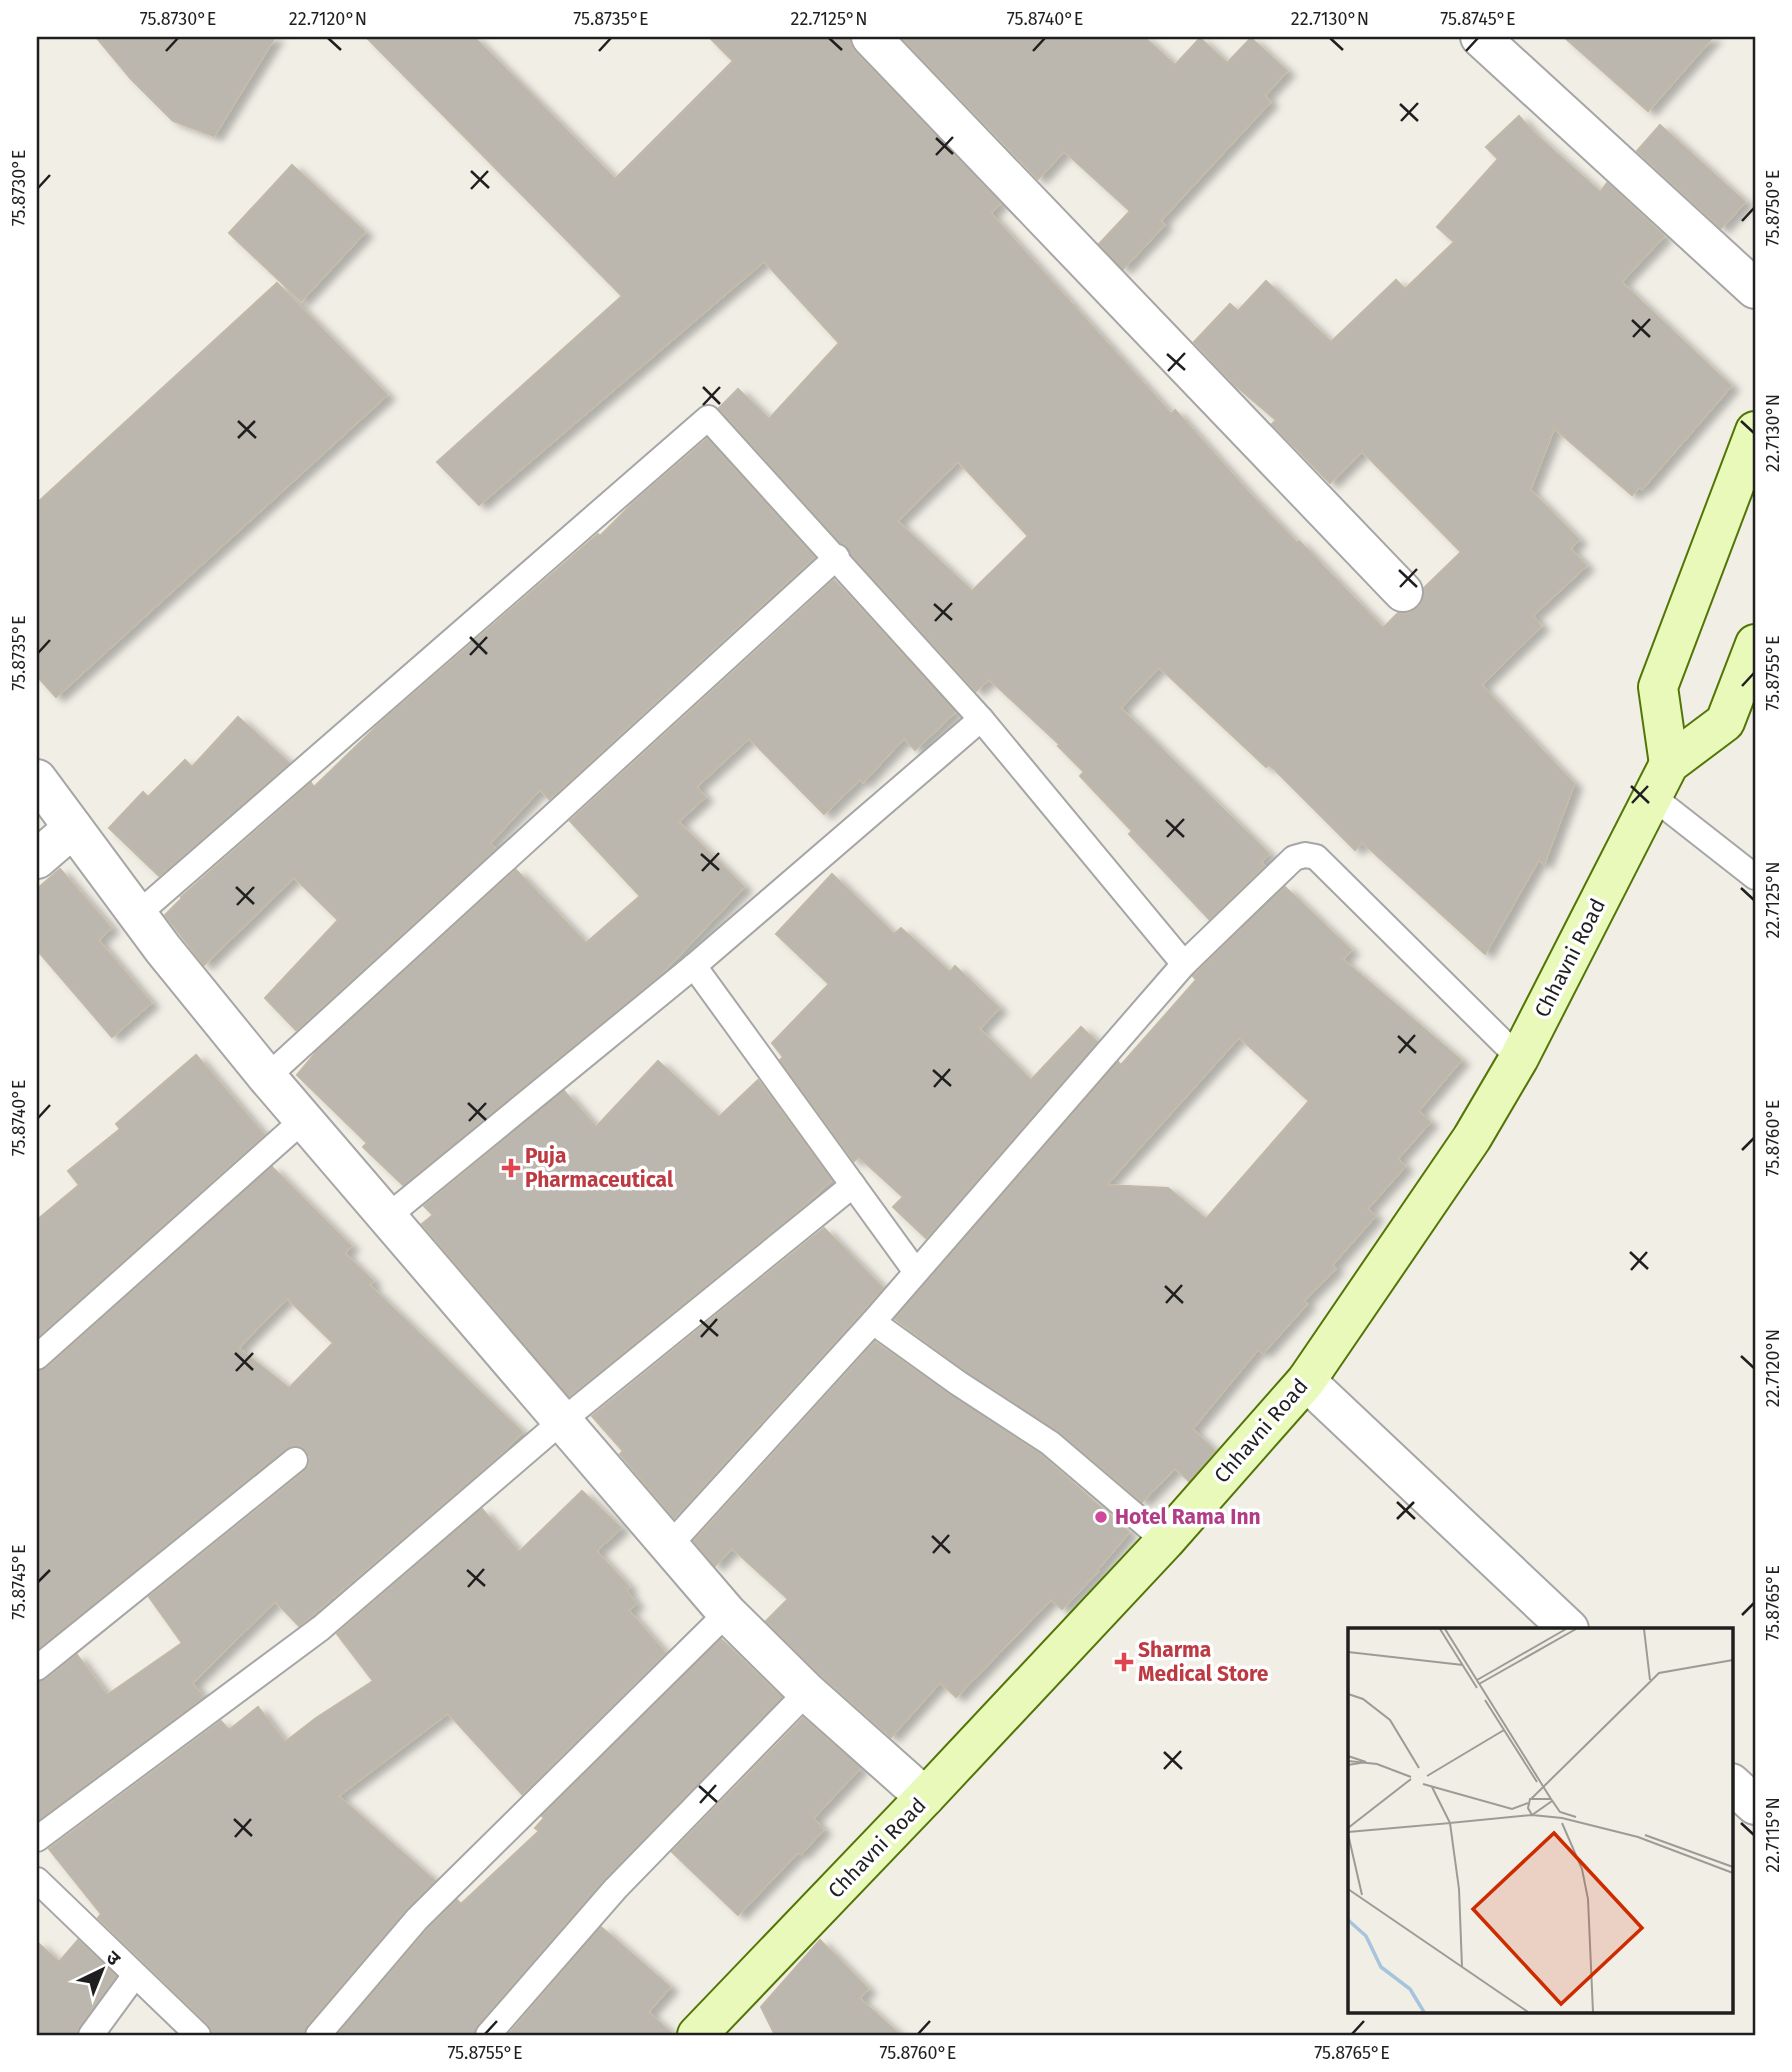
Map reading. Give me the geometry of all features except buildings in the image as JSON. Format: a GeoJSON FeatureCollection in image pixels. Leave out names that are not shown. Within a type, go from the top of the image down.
{"type":"FeatureCollection","features":[{"type":"Feature","properties":{"kind":"main road"},"geometry":{"type":"LineString","coordinates":[[1661,780],[1658,687],[1755,431]]}},
{"type":"Feature","properties":{"kind":"main road"},"geometry":{"type":"LineString","coordinates":[[1661,780],[1725,722],[1755,644]]}},
{"type":"Feature","properties":{"kind":"main road","name":"Chhavni Road"},"geometry":{"type":"LineString","coordinates":[[697,2035],[1166,1541],[1306,1381],[1472,1138],[1519,1058],[1661,780]]}},
{"type":"Feature","properties":{"kind":"street"},"geometry":{"type":"LineString","coordinates":[[871,37],[1403,592]]}},
{"type":"Feature","properties":{"kind":"street"},"geometry":{"type":"LineString","coordinates":[[1480,37],[1755,289]]}},
{"type":"Feature","properties":{"kind":"street"},"geometry":{"type":"LineString","coordinates":[[37,779],[138,914],[267,1077],[727,1613],[807,1692],[925,1797]]}},
{"type":"Feature","properties":{"kind":"street"},"geometry":{"type":"LineString","coordinates":[[37,859],[73,828]]}},
{"type":"Feature","properties":{"kind":"street"},"geometry":{"type":"LineString","coordinates":[[1306,1381],[1568,1628]]}},
{"type":"Feature","properties":{"kind":"lane"},"geometry":{"type":"LineString","coordinates":[[138,914],[708,418],[981,719],[1184,964]]}},
{"type":"Feature","properties":{"kind":"lane"},"geometry":{"type":"LineString","coordinates":[[267,1077],[836,557]]}},
{"type":"Feature","properties":{"kind":"lane"},"geometry":{"type":"LineString","coordinates":[[387,1217],[694,966],[981,719]]}},
{"type":"Feature","properties":{"kind":"lane"},"geometry":{"type":"LineString","coordinates":[[1661,780],[1755,877]]}},
{"type":"Feature","properties":{"kind":"lane"},"geometry":{"type":"LineString","coordinates":[[670,1545],[873,1322],[1184,964],[1294,858],[1305,855],[1316,857],[1519,1058]]}},
{"type":"Feature","properties":{"kind":"lane"},"geometry":{"type":"LineString","coordinates":[[694,966],[916,1272]]}},
{"type":"Feature","properties":{"kind":"lane"},"geometry":{"type":"LineString","coordinates":[[37,1357],[303,1120]]}},
{"type":"Feature","properties":{"kind":"lane"},"geometry":{"type":"LineString","coordinates":[[37,1839],[321,1628],[562,1421],[853,1185]]}},
{"type":"Feature","properties":{"kind":"lane"},"geometry":{"type":"LineString","coordinates":[[873,1322],[958,1383],[1050,1443],[1166,1541]]}},
{"type":"Feature","properties":{"kind":"lane"},"geometry":{"type":"LineString","coordinates":[[37,1668],[295,1460]]}},
{"type":"Feature","properties":{"kind":"lane"},"geometry":{"type":"LineString","coordinates":[[318,2035],[417,1919],[727,1613]]}},
{"type":"Feature","properties":{"kind":"lane"},"geometry":{"type":"LineString","coordinates":[[488,2035],[616,1888],[807,1692]]}},
{"type":"Feature","properties":{"kind":"lane"},"geometry":{"type":"LineString","coordinates":[[37,1880],[198,2035]]}},
{"type":"Feature","properties":{"kind":"lane"},"geometry":{"type":"LineString","coordinates":[[91,2035],[135,1975]]}},
{"type":"Feature","properties":{"kind":"place","name":"Puja Pharmaceutical"},"geometry":{"type":"Point","coordinates":[511,1168]}},
{"type":"Feature","properties":{"kind":"place","name":"Hotel Rama Inn"},"geometry":{"type":"Point","coordinates":[1101,1517]}},
{"type":"Feature","properties":{"kind":"place","name":"Sharma Medical Store"},"geometry":{"type":"Point","coordinates":[1124,1662]}}]}
